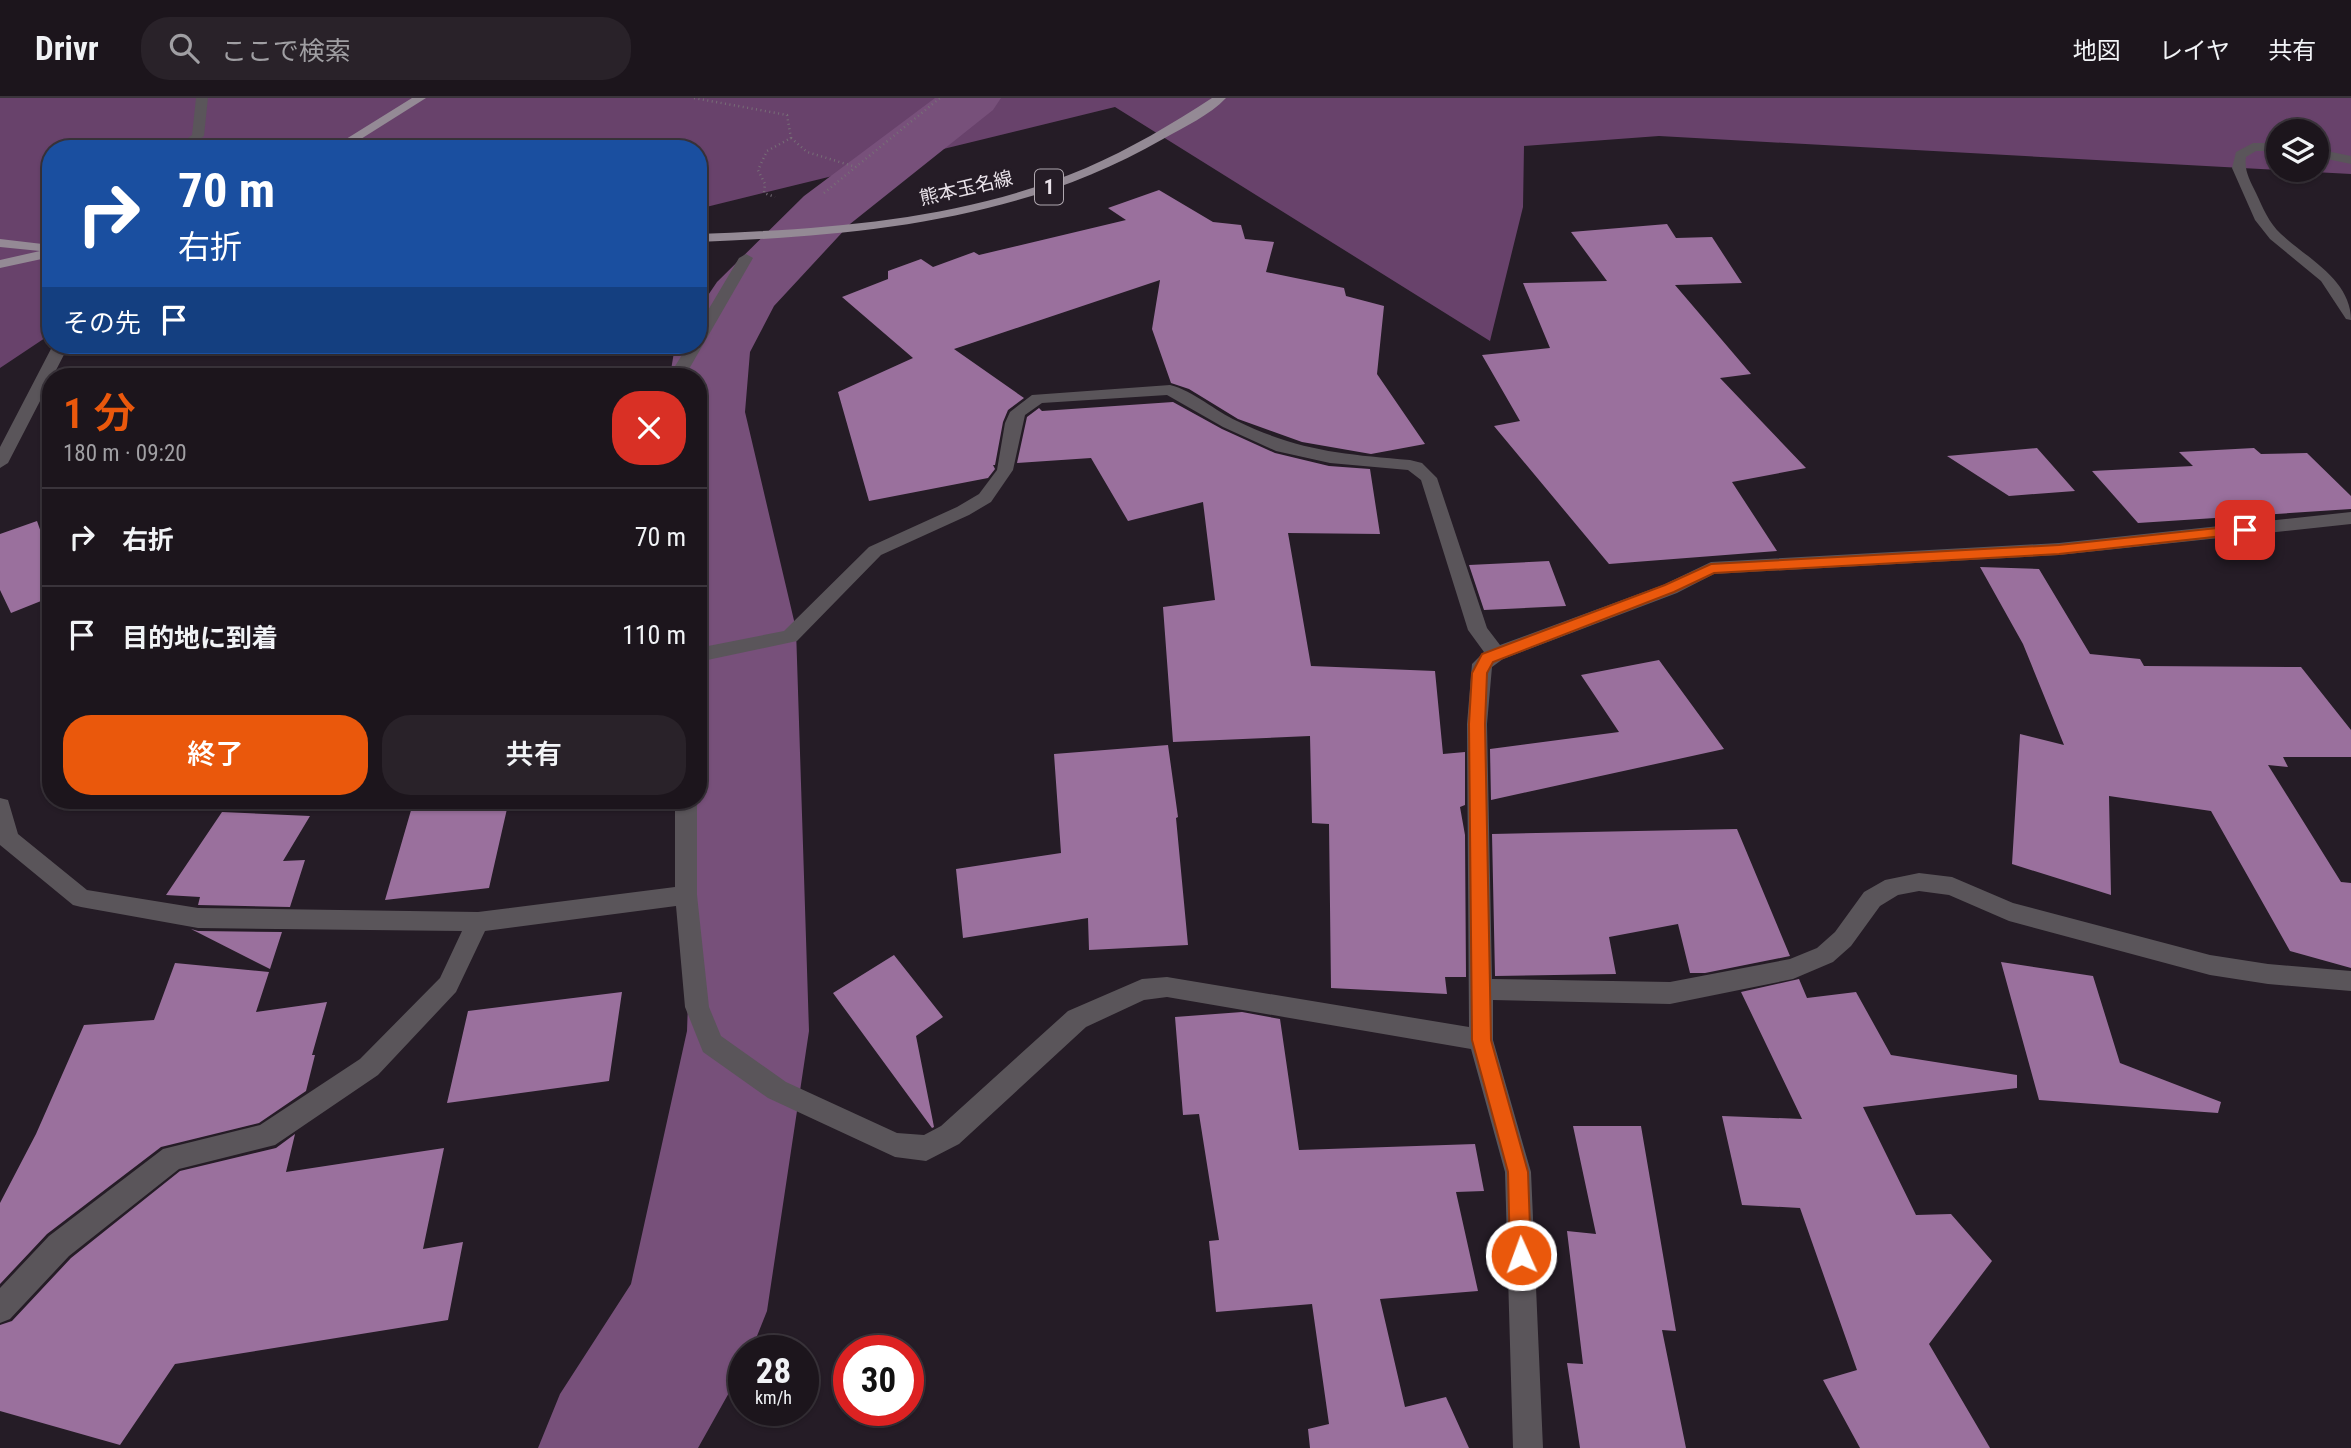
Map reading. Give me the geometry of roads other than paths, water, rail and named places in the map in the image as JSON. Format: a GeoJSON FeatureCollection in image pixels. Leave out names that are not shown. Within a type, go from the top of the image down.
{"type":"FeatureCollection","features":[{"type":"Feature","properties":{"kind":"main road"},"geometry":{"type":"LineString","coordinates":[[351,140],[420,98]]}},
{"type":"Feature","properties":{"kind":"main road","name":"熊本玉名線"},"geometry":{"type":"LineString","coordinates":[[707,238],[860,229],[1010,199],[1072,179],[1165,134],[1220,98]]}},
{"type":"Feature","properties":{"kind":"main road"},"geometry":{"type":"LineString","coordinates":[[0,243],[42,249]]}},
{"type":"Feature","properties":{"kind":"main road"},"geometry":{"type":"LineString","coordinates":[[0,264],[42,252]]}},
{"type":"Feature","properties":{"kind":"street"},"geometry":{"type":"LineString","coordinates":[[192,140],[198,136],[202,98]]}},
{"type":"Feature","properties":{"kind":"street"},"geometry":{"type":"LineString","coordinates":[[2266,147],[2253,147],[2240,155],[2238,168],[2262,220],[2275,236],[2326,278],[2351,316]]}},
{"type":"Feature","properties":{"kind":"street"},"geometry":{"type":"LineString","coordinates":[[2329,155],[2351,160]]}},
{"type":"Feature","properties":{"kind":"street"},"geometry":{"type":"LineString","coordinates":[[707,325],[746,258]]}},
{"type":"Feature","properties":{"kind":"street"},"geometry":{"type":"LineString","coordinates":[[0,463],[42,382]]}},
{"type":"Feature","properties":{"kind":"street"},"geometry":{"type":"LineString","coordinates":[[707,654],[783,639],[798,631],[875,551],[963,512],[985,498],[1002,478],[1013,423],[1018,412],[1029,403],[1050,395],[1170,390],[1214,416],[1282,447],[1366,463],[1410,465],[1425,472],[1478,630],[1496,654]]}},
{"type":"Feature","properties":{"kind":"street"},"geometry":{"type":"LineString","coordinates":[[1528,1448],[1518,1172],[1481,1040],[1478,686],[1482,664],[1496,654],[1670,589],[1711,568],[2059,549],[2351,518]]}},
{"type":"Feature","properties":{"kind":"street"},"geometry":{"type":"LineString","coordinates":[[0,806],[8,839],[81,898],[198,918],[478,922],[686,895]]}},
{"type":"Feature","properties":{"kind":"street"},"geometry":{"type":"LineString","coordinates":[[686,809],[686,895],[697,1007],[712,1044],[777,1090],[895,1145],[926,1148],[950,1135],[1077,1018],[1142,990],[1167,987],[1481,1040]]}},
{"type":"Feature","properties":{"kind":"street"},"geometry":{"type":"LineString","coordinates":[[1480,989],[1670,993],[1793,969],[1825,955],[1843,939],[1871,899],[1893,887],[1919,882],[1952,886],[2009,911],[2210,965],[2268,974],[2351,981]]}},
{"type":"Feature","properties":{"kind":"street"},"geometry":{"type":"LineString","coordinates":[[0,1309],[59,1246],[172,1158],[266,1136],[369,1067],[448,985],[478,922]]}},
{"type":"Feature","properties":{"kind":"waterway"},"geometry":{"type":"LineString","coordinates":[[707,395],[712,352],[742,297],[827,210],[972,98]]}},
{"type":"Feature","properties":{"kind":"waterway"},"geometry":{"type":"LineString","coordinates":[[614,1448],[696,1311],[748,1031],[748,629],[707,422]]}}]}
